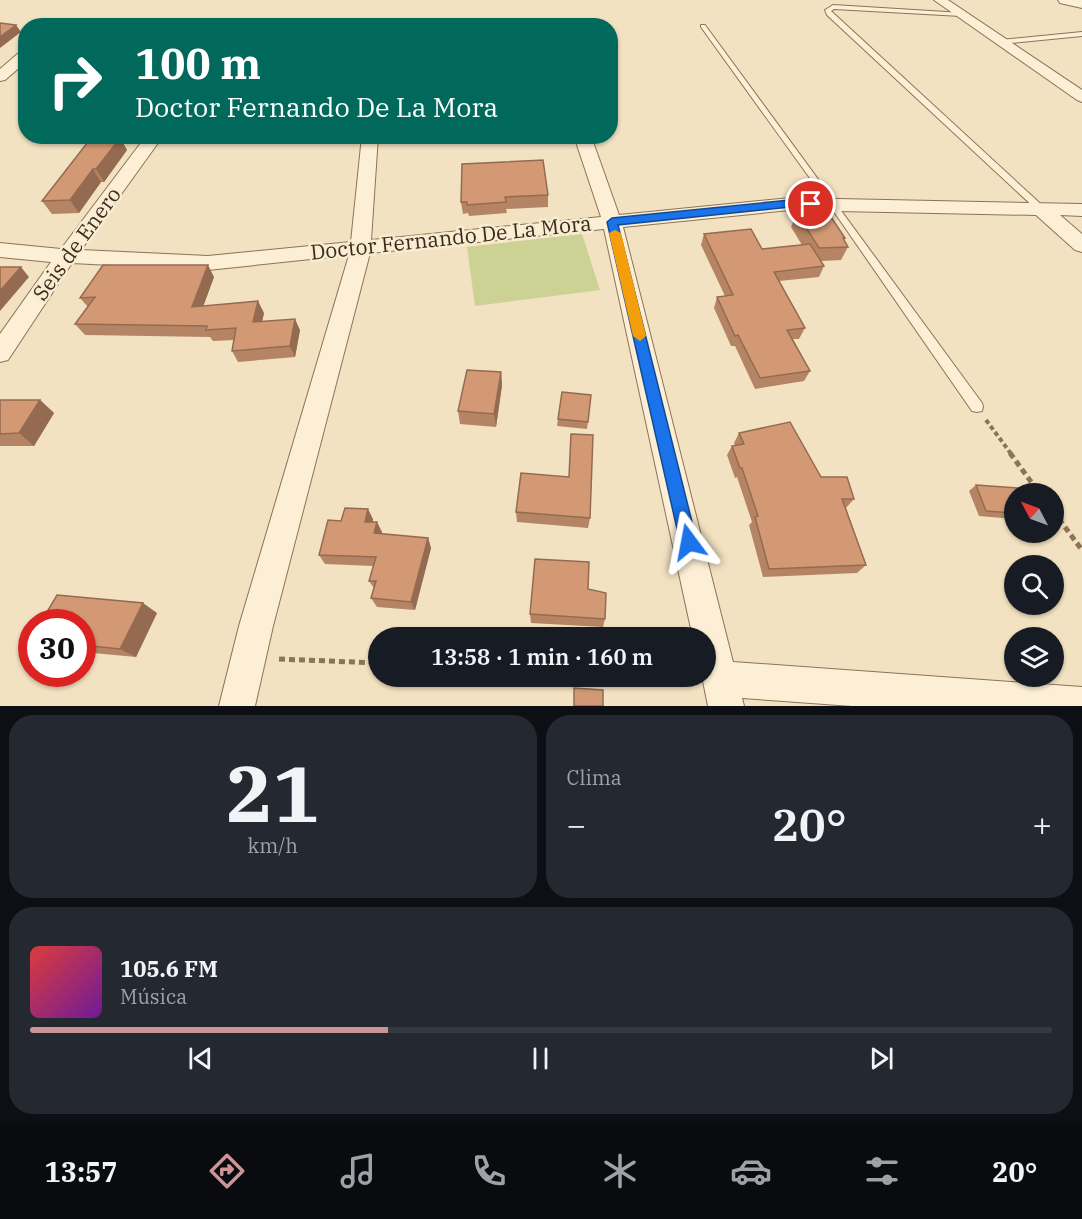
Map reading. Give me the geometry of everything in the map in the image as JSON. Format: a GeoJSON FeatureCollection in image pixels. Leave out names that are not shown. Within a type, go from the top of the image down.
{"type":"FeatureCollection","features":[{"type":"Feature","properties":{"kind":"street"},"geometry":{"type":"LineString","coordinates":[[940,0],[1082,98]]}},
{"type":"Feature","properties":{"kind":"street"},"geometry":{"type":"LineString","coordinates":[[1064,0],[1082,4]]}},
{"type":"Feature","properties":{"kind":"street"},"geometry":{"type":"LineString","coordinates":[[0,77],[18,61]]}},
{"type":"Feature","properties":{"kind":"street","name":"Seis de Enero"},"geometry":{"type":"LineString","coordinates":[[0,353],[66,256],[149,144]]}},
{"type":"Feature","properties":{"kind":"street"},"geometry":{"type":"LineString","coordinates":[[237,706],[359,261],[369,144]]}},
{"type":"Feature","properties":{"kind":"street"},"geometry":{"type":"LineString","coordinates":[[585,144],[612,222],[724,692],[1082,705]]}},
{"type":"Feature","properties":{"kind":"street","name":"Doctor Fernando De La Mora"},"geometry":{"type":"LineString","coordinates":[[0,250],[66,256],[208,263],[790,204],[1082,210]]}},
{"type":"Feature","properties":{"kind":"street"},"geometry":{"type":"LineString","coordinates":[[1041,208],[1082,245]]}},
{"type":"Feature","properties":{"kind":"lane"},"geometry":{"type":"LineString","coordinates":[[961,14],[833,8],[828,10],[829,14],[1041,208]]}},
{"type":"Feature","properties":{"kind":"lane"},"geometry":{"type":"LineString","coordinates":[[703,26],[977,407]]}},
{"type":"Feature","properties":{"kind":"lane"},"geometry":{"type":"LineString","coordinates":[[1000,42],[1082,34]]}},
{"type":"Feature","properties":{"kind":"path"},"geometry":{"type":"LineString","coordinates":[[977,407],[1032,483]]}},
{"type":"Feature","properties":{"kind":"path"},"geometry":{"type":"LineString","coordinates":[[1064,526],[1082,550]]}},
{"type":"Feature","properties":{"kind":"path"},"geometry":{"type":"LineString","coordinates":[[249,658],[368,663]]}},
{"type":"Feature","properties":{"kind":"green space"},"geometry":{"type":"Polygon","coordinates":[[[582,234],[600,290],[475,306],[467,247],[582,234]]]}},
{"type":"Feature","properties":{"kind":"building"},"geometry":{"type":"Polygon","coordinates":[[[0,23],[16,25],[0,37],[0,23]]]}},
{"type":"Feature","properties":{"kind":"building"},"geometry":{"type":"Polygon","coordinates":[[[86,144],[115,144],[70,200],[42,201],[86,144]]]}},
{"type":"Feature","properties":{"kind":"building"},"geometry":{"type":"Polygon","coordinates":[[[543,160],[548,195],[505,197],[506,202],[467,205],[467,202],[461,202],[462,164],[543,160]]]}},
{"type":"Feature","properties":{"kind":"building"},"geometry":{"type":"Polygon","coordinates":[[[827,211],[845,238],[843,238],[848,247],[819,248],[797,213],[827,211]]]}},
{"type":"Feature","properties":{"kind":"building"},"geometry":{"type":"Polygon","coordinates":[[[751,229],[762,249],[810,244],[824,266],[774,272],[805,328],[787,330],[810,371],[760,378],[738,335],[735,336],[717,297],[733,295],[704,234],[751,229]]]}},
{"type":"Feature","properties":{"kind":"building"},"geometry":{"type":"Polygon","coordinates":[[[103,265],[208,265],[192,307],[258,301],[253,322],[295,319],[290,346],[232,351],[236,328],[206,330],[207,326],[75,324],[95,297],[80,298],[103,265]]]}},
{"type":"Feature","properties":{"kind":"building"},"geometry":{"type":"Polygon","coordinates":[[[0,267],[21,267],[0,291],[0,267]]]}},
{"type":"Feature","properties":{"kind":"building"},"geometry":{"type":"Polygon","coordinates":[[[467,370],[501,372],[494,414],[458,411],[467,370]]]}},
{"type":"Feature","properties":{"kind":"building"},"geometry":{"type":"Polygon","coordinates":[[[562,392],[591,395],[588,422],[558,419],[562,392]]]}},
{"type":"Feature","properties":{"kind":"building"},"geometry":{"type":"Polygon","coordinates":[[[0,400],[40,400],[19,433],[0,434],[0,400]]]}},
{"type":"Feature","properties":{"kind":"building"},"geometry":{"type":"Polygon","coordinates":[[[790,422],[821,477],[847,477],[854,499],[842,499],[866,565],[769,569],[755,517],[758,516],[732,446],[744,444],[739,433],[790,422]]]}},
{"type":"Feature","properties":{"kind":"building"},"geometry":{"type":"Polygon","coordinates":[[[571,434],[593,435],[590,518],[516,512],[521,473],[569,477],[571,434]]]}},
{"type":"Feature","properties":{"kind":"building"},"geometry":{"type":"Polygon","coordinates":[[[976,485],[1004,487],[1004,512],[986,511],[976,485]]]}},
{"type":"Feature","properties":{"kind":"building"},"geometry":{"type":"Polygon","coordinates":[[[345,508],[368,509],[365,522],[377,522],[374,533],[428,538],[411,602],[371,598],[376,581],[369,581],[376,557],[319,555],[328,520],[341,521],[345,508]]]}},
{"type":"Feature","properties":{"kind":"building"},"geometry":{"type":"Polygon","coordinates":[[[535,559],[589,562],[588,589],[606,593],[605,619],[530,614],[535,559]]]}},
{"type":"Feature","properties":{"kind":"building"},"geometry":{"type":"Polygon","coordinates":[[[57,595],[143,603],[120,649],[96,646],[96,609],[49,609],[57,595]]]}},
{"type":"Feature","properties":{"kind":"building"},"geometry":{"type":"Polygon","coordinates":[[[574,688],[603,690],[603,706],[574,706],[574,688]]]}},
{"type":"Feature","properties":{"kind":"slow traffic"},"geometry":{"type":"LineString","coordinates":[[615,233],[640,336]]}},
{"type":"Feature","properties":{"kind":"route"},"geometry":{"type":"LineString","coordinates":[[689,542],[612,222],[790,204],[811,204]]}}]}
